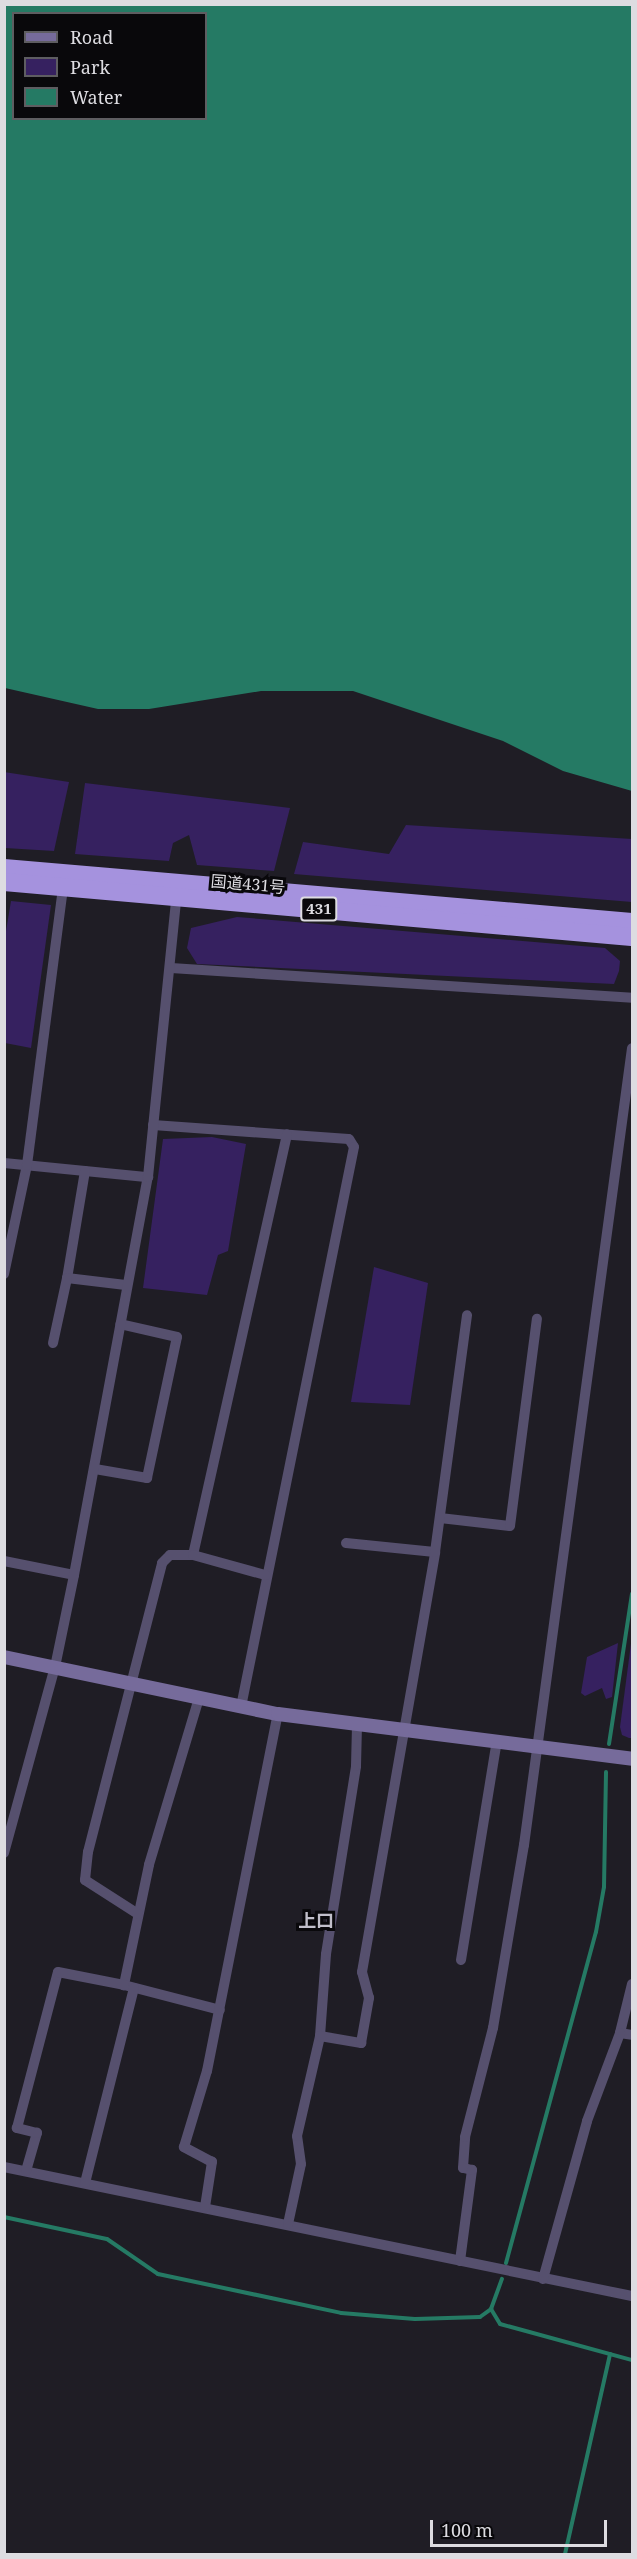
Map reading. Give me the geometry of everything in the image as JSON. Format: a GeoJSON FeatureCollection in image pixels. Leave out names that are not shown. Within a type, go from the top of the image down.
{"type":"FeatureCollection","features":[{"type":"Feature","properties":{"kind":"highway","name":"国道431号"},"geometry":{"type":"LineString","coordinates":[[4,868],[177,890],[633,937]]}},
{"type":"Feature","properties":{"kind":"highway","name":"国道431号"},"geometry":{"type":"LineString","coordinates":[[4,882],[63,887],[177,890],[633,922]]}},
{"type":"Feature","properties":{"kind":"street"},"geometry":{"type":"LineString","coordinates":[[4,1274],[27,1165],[63,887]]}},
{"type":"Feature","properties":{"kind":"street"},"geometry":{"type":"LineString","coordinates":[[4,1853],[55,1667],[95,1469],[126,1285],[148,1177],[171,968],[177,890]]}},
{"type":"Feature","properties":{"kind":"street"},"geometry":{"type":"LineString","coordinates":[[171,968],[633,998]]}},
{"type":"Feature","properties":{"kind":"street"},"geometry":{"type":"LineString","coordinates":[[460,2261],[472,2170],[463,2168],[465,2138],[493,2028],[524,1845],[535,1746],[633,1048]]}},
{"type":"Feature","properties":{"kind":"street"},"geometry":{"type":"LineString","coordinates":[[153,1125],[349,1139],[354,1147],[265,1575],[242,1707]]}},
{"type":"Feature","properties":{"kind":"street"},"geometry":{"type":"LineString","coordinates":[[193,1555],[287,1134]]}},
{"type":"Feature","properties":{"kind":"street"},"geometry":{"type":"LineString","coordinates":[[4,1163],[148,1177]]}},
{"type":"Feature","properties":{"kind":"street"},"geometry":{"type":"LineString","coordinates":[[53,1343],[67,1278],[85,1171]]}},
{"type":"Feature","properties":{"kind":"street"},"geometry":{"type":"LineString","coordinates":[[67,1278],[126,1285]]}},
{"type":"Feature","properties":{"kind":"street"},"geometry":{"type":"LineString","coordinates":[[320,2036],[361,2043],[369,1998],[362,1972],[435,1552],[467,1315]]}},
{"type":"Feature","properties":{"kind":"street"},"geometry":{"type":"LineString","coordinates":[[440,1518],[510,1526],[537,1319]]}},
{"type":"Feature","properties":{"kind":"street"},"geometry":{"type":"LineString","coordinates":[[95,1469],[147,1478],[177,1336],[120,1324]]}},
{"type":"Feature","properties":{"kind":"street"},"geometry":{"type":"LineString","coordinates":[[346,1543],[435,1552]]}},
{"type":"Feature","properties":{"kind":"street"},"geometry":{"type":"LineString","coordinates":[[138,1914],[85,1880],[88,1852],[121,1717],[134,1684],[162,1563],[170,1555],[193,1555],[265,1575]]}},
{"type":"Feature","properties":{"kind":"street"},"geometry":{"type":"LineString","coordinates":[[4,1561],[74,1575]]}},
{"type":"Feature","properties":{"kind":"street"},"geometry":{"type":"LineString","coordinates":[[4,1657],[278,1714],[633,1759]]}},
{"type":"Feature","properties":{"kind":"street"},"geometry":{"type":"LineString","coordinates":[[86,2183],[129,1987],[138,1914],[164,1810],[185,1754],[199,1698]]}},
{"type":"Feature","properties":{"kind":"street"},"geometry":{"type":"LineString","coordinates":[[205,2207],[212,2162],[184,2147],[207,2071],[278,1714]]}},
{"type":"Feature","properties":{"kind":"street"},"geometry":{"type":"LineString","coordinates":[[288,2224],[301,2163],[297,2136],[320,2036],[326,1954],[356,1766],[357,1724]]}},
{"type":"Feature","properties":{"kind":"street"},"geometry":{"type":"LineString","coordinates":[[461,1960],[497,1741]]}},
{"type":"Feature","properties":{"kind":"street"},"geometry":{"type":"LineString","coordinates":[[26,2171],[37,2133],[16,2128],[58,1972],[173,1995],[220,2010]]}},
{"type":"Feature","properties":{"kind":"street"},"geometry":{"type":"LineString","coordinates":[[543,2279],[587,2121],[620,2033],[633,1984]]}},
{"type":"Feature","properties":{"kind":"street"},"geometry":{"type":"LineString","coordinates":[[620,2033],[633,2035]]}},
{"type":"Feature","properties":{"kind":"street"},"geometry":{"type":"LineString","coordinates":[[4,2166],[633,2296]]}},
{"type":"Feature","properties":{"kind":"green space"},"geometry":{"type":"Polygon","coordinates":[[[4,772],[69,782],[54,851],[5,848],[4,772]]]}},
{"type":"Feature","properties":{"kind":"green space"},"geometry":{"type":"Polygon","coordinates":[[[85,783],[290,808],[274,871],[197,865],[189,835],[173,843],[169,861],[75,854],[85,783]]]}},
{"type":"Feature","properties":{"kind":"green space"},"geometry":{"type":"Polygon","coordinates":[[[406,825],[632,839],[632,902],[294,874],[303,842],[389,854],[406,825]]]}},
{"type":"Feature","properties":{"kind":"green space"},"geometry":{"type":"Polygon","coordinates":[[[11,901],[51,905],[31,1048],[5,1043],[4,943],[11,901]]]}},
{"type":"Feature","properties":{"kind":"green space"},"geometry":{"type":"Polygon","coordinates":[[[237,917],[605,948],[620,961],[619,971],[614,984],[197,964],[187,948],[191,928],[237,917]]]}},
{"type":"Feature","properties":{"kind":"green space"},"geometry":{"type":"Polygon","coordinates":[[[212,1137],[246,1144],[228,1251],[218,1255],[207,1295],[143,1288],[163,1139],[212,1137]]]}},
{"type":"Feature","properties":{"kind":"green space"},"geometry":{"type":"Polygon","coordinates":[[[374,1267],[428,1283],[410,1405],[351,1402],[374,1267]]]}},
{"type":"Feature","properties":{"kind":"green space"},"geometry":{"type":"Polygon","coordinates":[[[632,1636],[632,1738],[629,1738],[622,1735],[620,1727],[632,1636]]]}},
{"type":"Feature","properties":{"kind":"green space"},"geometry":{"type":"Polygon","coordinates":[[[618,1643],[612,1697],[606,1699],[602,1688],[585,1696],[581,1693],[587,1657],[618,1643]]]}},
{"type":"Feature","properties":{"kind":"water"},"geometry":{"type":"Polygon","coordinates":[[[5,4],[632,5],[632,791],[563,771],[503,741],[353,691],[261,691],[149,709],[98,709],[5,688],[5,4]]]}},
{"type":"Feature","properties":{"kind":"waterway"},"geometry":{"type":"LineString","coordinates":[[609,1744],[632,1594]]}},
{"type":"Feature","properties":{"kind":"waterway"},"geometry":{"type":"LineString","coordinates":[[506,2263],[596,1932],[604,1887],[606,1772]]}},
{"type":"Feature","properties":{"kind":"waterway"},"geometry":{"type":"LineString","coordinates":[[4,2217],[107,2239],[158,2274],[341,2313],[415,2319],[480,2317],[491,2309],[502,2279]]}},
{"type":"Feature","properties":{"kind":"waterway"},"geometry":{"type":"LineString","coordinates":[[491,2309],[500,2324],[632,2360]]}},
{"type":"Feature","properties":{"kind":"waterway"},"geometry":{"type":"LineString","coordinates":[[565,2554],[610,2354]]}},
{"type":"Feature","properties":{"kind":"district","name":"上口"},"geometry":{"type":"Point","coordinates":[316,1920]}}]}
